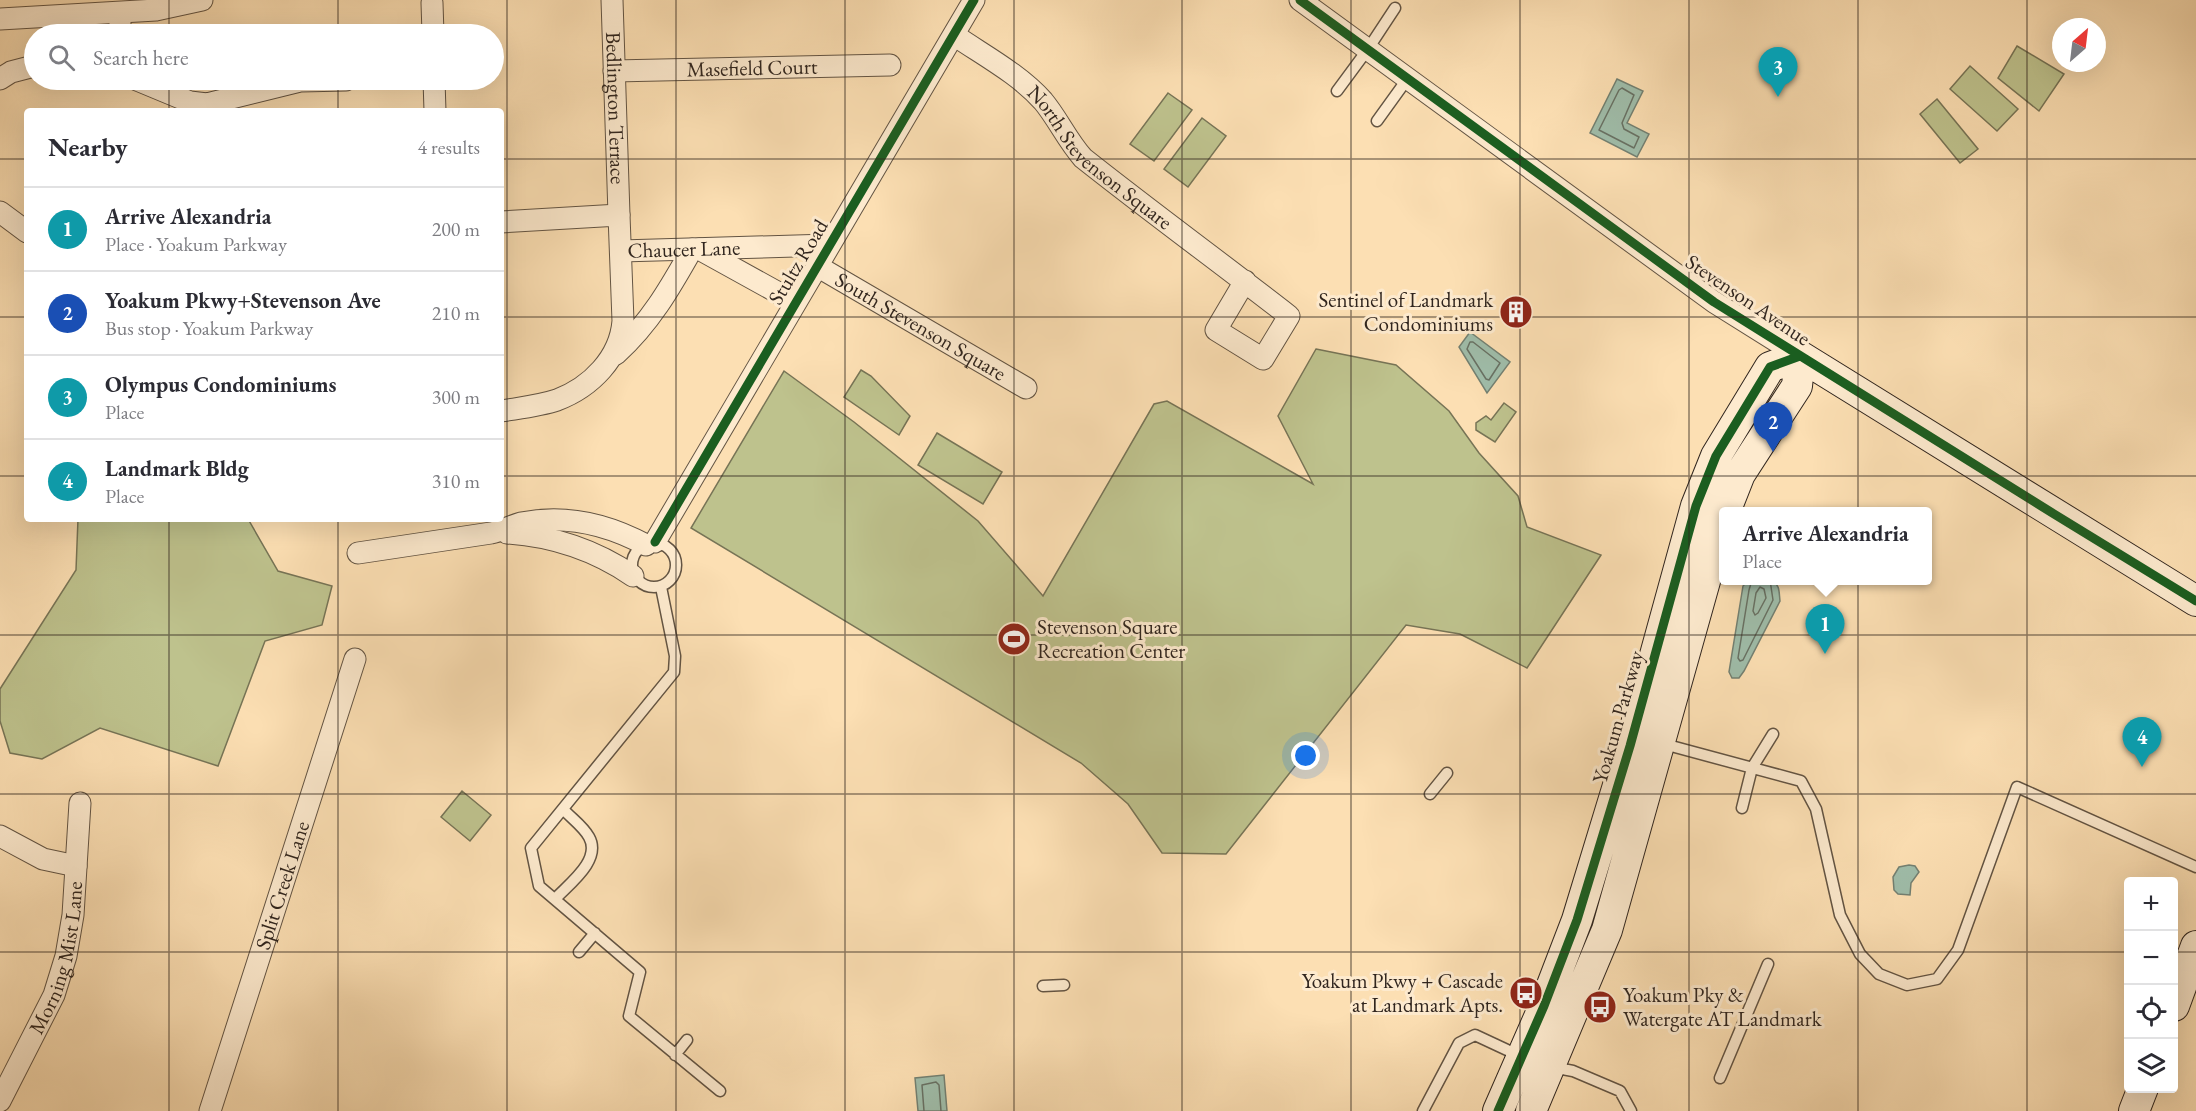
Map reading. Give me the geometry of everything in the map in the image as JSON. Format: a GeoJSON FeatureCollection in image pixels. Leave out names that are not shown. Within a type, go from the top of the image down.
{"type":"FeatureCollection","features":[{"type":"Feature","properties":{"kind":"street"},"geometry":{"type":"LineString","coordinates":[[0,19],[120,13],[171,8],[202,0]]}},
{"type":"Feature","properties":{"kind":"street","name":"Bedlington Terrace"},"geometry":{"type":"LineString","coordinates":[[612,0],[619,215]]}},
{"type":"Feature","properties":{"kind":"street","name":"Stultz Road"},"geometry":{"type":"LineString","coordinates":[[650,544],[974,0]]}},
{"type":"Feature","properties":{"kind":"street","name":"Stevenson Avenue"},"geometry":{"type":"LineString","coordinates":[[1300,0],[1714,302],[2196,601]]}},
{"type":"Feature","properties":{"kind":"street"},"geometry":{"type":"LineString","coordinates":[[432,3],[433,24]]}},
{"type":"Feature","properties":{"kind":"street"},"geometry":{"type":"LineString","coordinates":[[120,13],[120,24]]}},
{"type":"Feature","properties":{"kind":"street","name":"North Stevenson Square"},"geometry":{"type":"LineString","coordinates":[[954,35],[1035,92],[1050,110],[1071,145],[1083,158],[1245,281]]}},
{"type":"Feature","properties":{"kind":"street","name":"Masefield Court"},"geometry":{"type":"LineString","coordinates":[[614,71],[890,65]]}},
{"type":"Feature","properties":{"kind":"street"},"geometry":{"type":"LineString","coordinates":[[0,79],[11,72],[24,69]]}},
{"type":"Feature","properties":{"kind":"street"},"geometry":{"type":"LineString","coordinates":[[161,90],[190,102],[207,104],[264,90]]}},
{"type":"Feature","properties":{"kind":"street"},"geometry":{"type":"LineString","coordinates":[[434,90],[435,108]]}},
{"type":"Feature","properties":{"kind":"street"},"geometry":{"type":"LineString","coordinates":[[0,212],[24,230]]}},
{"type":"Feature","properties":{"kind":"street","name":"Chaucer Lane"},"geometry":{"type":"LineString","coordinates":[[504,222],[619,215],[621,251],[829,245]]}},
{"type":"Feature","properties":{"kind":"street"},"geometry":{"type":"LineString","coordinates":[[504,410],[543,404],[571,394],[599,372],[650,318],[695,249],[795,302]]}},
{"type":"Feature","properties":{"kind":"street"},"geometry":{"type":"LineString","coordinates":[[611,358],[622,336],[621,251]]}},
{"type":"Feature","properties":{"kind":"street","name":"South Stevenson Square"},"geometry":{"type":"LineString","coordinates":[[817,266],[1026,388]]}},
{"type":"Feature","properties":{"kind":"street"},"geometry":{"type":"LineString","coordinates":[[1727,507],[1740,474],[1797,386],[1800,356]]}},
{"type":"Feature","properties":{"kind":"street","name":"Yoakum Parkway"},"geometry":{"type":"LineString","coordinates":[[1645,745],[1696,506],[1716,456],[1770,368],[1800,356]]}},
{"type":"Feature","properties":{"kind":"street"},"geometry":{"type":"LineString","coordinates":[[358,553],[495,532],[519,524],[542,520],[566,519],[597,525],[650,544]]}},
{"type":"Feature","properties":{"kind":"street","name":"Yoakum Parkway"},"geometry":{"type":"LineString","coordinates":[[1531,1111],[1536,1062],[1577,920],[1645,745],[1719,529]]}},
{"type":"Feature","properties":{"kind":"street"},"geometry":{"type":"LineString","coordinates":[[495,532],[535,536],[562,542],[605,558],[633,576]]}},
{"type":"Feature","properties":{"kind":"street","name":"Split Creek Lane"},"geometry":{"type":"LineString","coordinates":[[210,1111],[355,659]]}},
{"type":"Feature","properties":{"kind":"street","name":"Morning Mist Lane"},"geometry":{"type":"LineString","coordinates":[[0,1101],[54,995],[66,956],[73,915],[80,803]]}},
{"type":"Feature","properties":{"kind":"street"},"geometry":{"type":"LineString","coordinates":[[0,836],[43,859],[76,866]]}},
{"type":"Feature","properties":{"kind":"street"},"geometry":{"type":"LineString","coordinates":[[2178,995],[2196,946]]}},
{"type":"Feature","properties":{"kind":"street","name":"Yoakum Parkway"},"geometry":{"type":"LineString","coordinates":[[1498,1111],[1536,1062]]}},
{"type":"Feature","properties":{"kind":"street"},"geometry":{"type":"LineString","coordinates":[[2134,1111],[2141,1093]]}},
{"type":"Feature","properties":{"kind":"lane"},"geometry":{"type":"LineString","coordinates":[[1337,91],[1368,50],[1395,8]]}},
{"type":"Feature","properties":{"kind":"lane"},"geometry":{"type":"LineString","coordinates":[[1377,121],[1408,78]]}},
{"type":"Feature","properties":{"kind":"lane"},"geometry":{"type":"LineString","coordinates":[[650,544],[669,549],[676,562],[673,578],[661,588],[645,587],[633,576],[631,560],[639,547],[650,544]]}},
{"type":"Feature","properties":{"kind":"lane"},"geometry":{"type":"LineString","coordinates":[[661,588],[675,656],[674,672],[531,848],[539,886],[640,972],[629,1016],[720,1091]]}},
{"type":"Feature","properties":{"kind":"lane"},"geometry":{"type":"LineString","coordinates":[[1742,808],[1752,768],[1773,734]]}},
{"type":"Feature","properties":{"kind":"lane"},"geometry":{"type":"LineString","coordinates":[[1645,745],[1801,781],[1816,809],[1840,915],[1860,954],[1879,974],[1907,985],[1937,979],[1958,950],[2017,787],[2196,867]]}},
{"type":"Feature","properties":{"kind":"lane"},"geometry":{"type":"LineString","coordinates":[[1430,794],[1448,773]]}},
{"type":"Feature","properties":{"kind":"lane"},"geometry":{"type":"LineString","coordinates":[[555,899],[588,863],[593,852],[590,838],[563,809]]}},
{"type":"Feature","properties":{"kind":"lane"},"geometry":{"type":"LineString","coordinates":[[579,952],[595,933]]}},
{"type":"Feature","properties":{"kind":"lane"},"geometry":{"type":"LineString","coordinates":[[1720,1078],[1768,964]]}},
{"type":"Feature","properties":{"kind":"lane"},"geometry":{"type":"LineString","coordinates":[[1043,986],[1064,985]]}},
{"type":"Feature","properties":{"kind":"lane"},"geometry":{"type":"LineString","coordinates":[[1423,1111],[1459,1043],[1475,1035],[1536,1062],[1573,1071],[1620,1090],[1631,1111]]}},
{"type":"Feature","properties":{"kind":"lane"},"geometry":{"type":"LineString","coordinates":[[675,1055],[687,1040]]}},
{"type":"Feature","properties":{"kind":"green space"},"geometry":{"type":"Polygon","coordinates":[[[2017,46],[2052,67],[2052,72],[2064,74],[2039,111],[1998,78],[2017,46]]]}},
{"type":"Feature","properties":{"kind":"green space"},"geometry":{"type":"Polygon","coordinates":[[[1970,66],[2018,109],[1997,131],[1950,89],[1970,66]]]}},
{"type":"Feature","properties":{"kind":"green space"},"geometry":{"type":"Polygon","coordinates":[[[1168,93],[1192,110],[1154,161],[1130,144],[1168,93]]]}},
{"type":"Feature","properties":{"kind":"green space"},"geometry":{"type":"Polygon","coordinates":[[[1937,99],[1978,149],[1960,163],[1920,114],[1937,99]]]}},
{"type":"Feature","properties":{"kind":"green space"},"geometry":{"type":"Polygon","coordinates":[[[1202,118],[1226,136],[1188,187],[1164,169],[1202,118]]]}},
{"type":"Feature","properties":{"kind":"green space"},"geometry":{"type":"Polygon","coordinates":[[[1316,349],[1396,365],[1449,411],[1479,453],[1518,496],[1527,527],[1601,555],[1527,668],[1460,634],[1406,625],[1226,854],[1162,853],[1128,804],[1081,763],[691,528],[784,371],[854,422],[978,521],[1043,596],[1154,404],[1167,401],[1313,484],[1278,416],[1316,349]]]}},
{"type":"Feature","properties":{"kind":"green space"},"geometry":{"type":"Polygon","coordinates":[[[861,370],[871,376],[910,416],[899,435],[844,397],[861,370]]]}},
{"type":"Feature","properties":{"kind":"green space"},"geometry":{"type":"Polygon","coordinates":[[[1504,403],[1516,412],[1495,442],[1476,430],[1476,423],[1486,416],[1491,420],[1504,403]]]}},
{"type":"Feature","properties":{"kind":"green space"},"geometry":{"type":"Polygon","coordinates":[[[937,433],[1002,472],[983,504],[918,465],[937,433]]]}},
{"type":"Feature","properties":{"kind":"green space"},"geometry":{"type":"Polygon","coordinates":[[[78,522],[250,522],[278,571],[332,586],[322,625],[265,641],[218,766],[100,728],[42,759],[10,753],[0,721],[0,689],[76,570],[78,522]]]}},
{"type":"Feature","properties":{"kind":"green space"},"geometry":{"type":"Polygon","coordinates":[[[462,791],[491,815],[470,841],[441,817],[462,791]]]}},
{"type":"Feature","properties":{"kind":"water"},"geometry":{"type":"Polygon","coordinates":[[[1617,79],[1643,91],[1627,123],[1649,134],[1637,157],[1590,133],[1617,79]]]}},
{"type":"Feature","properties":{"kind":"water"},"geometry":{"type":"Polygon","coordinates":[[[1470,332],[1510,362],[1487,393],[1459,347],[1470,332]]]}},
{"type":"Feature","properties":{"kind":"water"},"geometry":{"type":"Polygon","coordinates":[[[1776,585],[1780,601],[1744,671],[1739,678],[1732,678],[1729,672],[1743,586],[1776,585]]]}},
{"type":"Feature","properties":{"kind":"water"},"geometry":{"type":"Polygon","coordinates":[[[1915,866],[1919,872],[1911,883],[1910,895],[1898,894],[1894,890],[1893,877],[1899,867],[1915,866]]]}},
{"type":"Feature","properties":{"kind":"water"},"geometry":{"type":"Polygon","coordinates":[[[944,1075],[947,1111],[918,1111],[915,1078],[944,1075]]]}},
{"type":"Feature","properties":{"kind":"cycle path"},"geometry":{"type":"LineString","coordinates":[[655,542],[974,0]]}},
{"type":"Feature","properties":{"kind":"cycle path"},"geometry":{"type":"LineString","coordinates":[[1300,0],[1714,302],[2196,601]]}},
{"type":"Feature","properties":{"kind":"cycle path"},"geometry":{"type":"LineString","coordinates":[[1498,1111],[1544,1006],[1577,920],[1630,746],[1696,506],[1716,456],[1770,367],[1800,356]]}},
{"type":"Feature","properties":{"kind":"place","name":"Olympus Condominiums"},"geometry":{"type":"Point","coordinates":[1778,97]}},
{"type":"Feature","properties":{"kind":"place","name":"Sentinel of Landmark Condominiums"},"geometry":{"type":"Point","coordinates":[1516,312]}},
{"type":"Feature","properties":{"kind":"place","name":"Yoakum Pkwy+Stevenson Ave"},"geometry":{"type":"Point","coordinates":[1773,452]}},
{"type":"Feature","properties":{"kind":"place","name":"Stevenson Square Recreation Center"},"geometry":{"type":"Point","coordinates":[1014,639]}},
{"type":"Feature","properties":{"kind":"place","name":"Arrive Alexandria"},"geometry":{"type":"Point","coordinates":[1825,654]}},
{"type":"Feature","properties":{"kind":"place","name":"Landmark Bldg"},"geometry":{"type":"Point","coordinates":[2142,767]}},
{"type":"Feature","properties":{"kind":"place","name":"Yoakum Pkwy + Cascade at Landmark Apts."},"geometry":{"type":"Point","coordinates":[1526,993]}},
{"type":"Feature","properties":{"kind":"place","name":"Yoakum Pky & Watergate AT Landmark"},"geometry":{"type":"Point","coordinates":[1600,1007]}}]}
